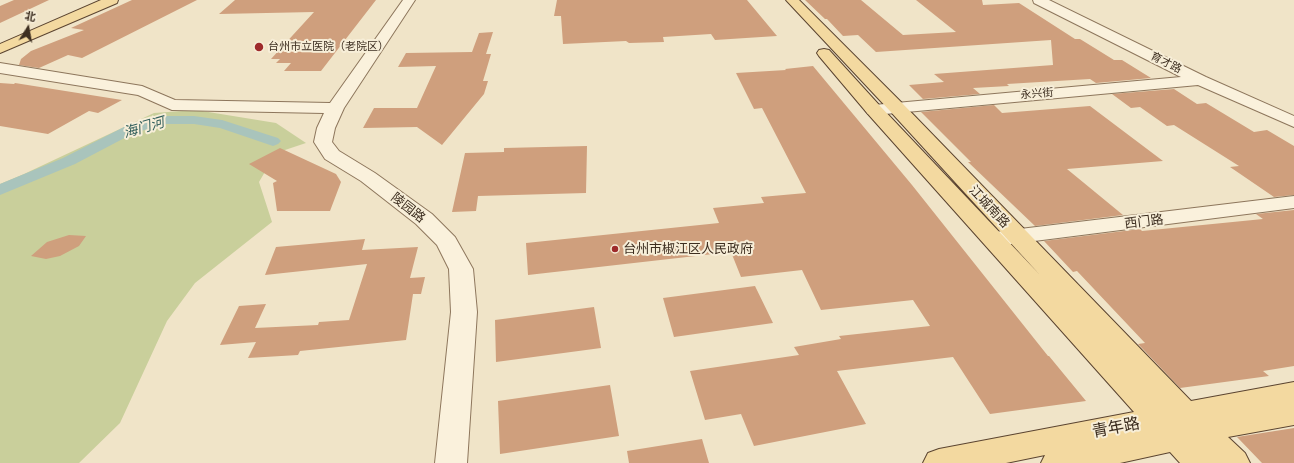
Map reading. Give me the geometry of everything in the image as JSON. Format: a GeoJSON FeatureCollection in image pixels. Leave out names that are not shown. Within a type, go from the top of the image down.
{"type":"FeatureCollection","features":[{"type":"Feature","properties":{"kind":"main road"},"geometry":{"type":"LineString","coordinates":[[0,49],[112,0]]}},
{"type":"Feature","properties":{"kind":"main road","name":"江城南路"},"geometry":{"type":"LineString","coordinates":[[777,0],[874,110],[995,240],[1180,426]]}},
{"type":"Feature","properties":{"kind":"main road","name":"江城南路"},"geometry":{"type":"LineString","coordinates":[[792,0],[896,107],[1018,238],[1180,426]]}},
{"type":"Feature","properties":{"kind":"main road","name":"青年路"},"geometry":{"type":"LineString","coordinates":[[939,463],[1180,426],[1294,393]]}},
{"type":"Feature","properties":{"kind":"main road"},"geometry":{"type":"LineString","coordinates":[[1057,463],[1180,426],[1294,413]]}},
{"type":"Feature","properties":{"kind":"main road"},"geometry":{"type":"LineString","coordinates":[[1180,426],[1200,463]]}},
{"type":"Feature","properties":{"kind":"main road"},"geometry":{"type":"LineString","coordinates":[[1180,426],[1234,463]]}},
{"type":"Feature","properties":{"kind":"street","name":"陵园路"},"geometry":{"type":"LineString","coordinates":[[410,0],[336,108],[326,128],[323,142],[332,155],[368,176],[424,219],[447,242],[461,269],[464,312],[451,463]]}},
{"type":"Feature","properties":{"kind":"street","name":"育才路"},"geometry":{"type":"LineString","coordinates":[[1039,0],[1200,80],[1294,122]]}},
{"type":"Feature","properties":{"kind":"street"},"geometry":{"type":"LineString","coordinates":[[0,68],[142,92],[172,105],[336,108]]}},
{"type":"Feature","properties":{"kind":"street","name":"永兴街"},"geometry":{"type":"LineString","coordinates":[[874,110],[1200,80]]}},
{"type":"Feature","properties":{"kind":"street","name":"西门路"},"geometry":{"type":"LineString","coordinates":[[995,240],[1294,202]]}},
{"type":"Feature","properties":{"kind":"green space"},"geometry":{"type":"Polygon","coordinates":[[[196,110],[276,123],[306,143],[276,153],[259,182],[272,222],[195,283],[167,321],[120,423],[79,463],[0,463],[0,184],[154,113],[196,110]]]}},
{"type":"Feature","properties":{"kind":"building"},"geometry":{"type":"Polygon","coordinates":[[[14,0],[49,0],[0,23],[0,6],[14,0]]]}},
{"type":"Feature","properties":{"kind":"building"},"geometry":{"type":"Polygon","coordinates":[[[132,0],[197,0],[82,58],[68,55],[39,68],[19,65],[21,59],[31,51],[84,30],[71,28],[132,0]]]}},
{"type":"Feature","properties":{"kind":"building"},"geometry":{"type":"Polygon","coordinates":[[[235,0],[376,0],[321,71],[284,71],[291,63],[276,63],[280,59],[271,59],[314,12],[219,14],[235,0]]]}},
{"type":"Feature","properties":{"kind":"building"},"geometry":{"type":"Polygon","coordinates":[[[557,0],[747,0],[777,36],[715,40],[711,34],[663,37],[664,42],[629,43],[626,41],[563,44],[561,16],[554,16],[557,0]]]}},
{"type":"Feature","properties":{"kind":"building"},"geometry":{"type":"Polygon","coordinates":[[[805,0],[861,0],[903,35],[956,32],[916,0],[982,0],[983,5],[1019,3],[1075,39],[1080,39],[1114,60],[1122,60],[1151,78],[1096,83],[1090,79],[1007,84],[1009,86],[973,88],[980,94],[923,99],[909,85],[944,82],[934,74],[1053,65],[1051,40],[876,52],[858,35],[843,36],[827,19],[825,19],[805,0]]]}},
{"type":"Feature","properties":{"kind":"building"},"geometry":{"type":"Polygon","coordinates":[[[493,32],[486,54],[491,54],[483,81],[488,81],[484,94],[442,145],[417,127],[363,128],[374,108],[417,108],[436,66],[398,67],[406,53],[472,52],[479,33],[493,32]]]}},
{"type":"Feature","properties":{"kind":"building"},"geometry":{"type":"Polygon","coordinates":[[[813,66],[912,185],[1048,356],[1086,401],[990,414],[953,357],[837,371],[866,424],[754,446],[741,414],[705,420],[690,371],[799,355],[794,347],[841,339],[839,336],[930,326],[913,300],[821,310],[802,270],[741,277],[731,252],[528,275],[526,243],[719,223],[713,208],[764,203],[761,197],[806,193],[762,108],[754,109],[736,73],[786,70],[785,69],[813,66]]]}},
{"type":"Feature","properties":{"kind":"building"},"geometry":{"type":"Polygon","coordinates":[[[0,83],[15,83],[122,100],[98,113],[89,111],[48,134],[0,126],[0,83]]]}},
{"type":"Feature","properties":{"kind":"building"},"geometry":{"type":"Polygon","coordinates":[[[1174,89],[1197,104],[1206,103],[1254,132],[1267,130],[1294,146],[1294,195],[1274,197],[1230,167],[1239,166],[1174,125],[1167,126],[1140,107],[1131,108],[1112,94],[1174,89]]]}},
{"type":"Feature","properties":{"kind":"building"},"geometry":{"type":"Polygon","coordinates":[[[994,105],[1002,113],[1090,106],[1163,161],[1067,169],[1123,215],[1035,226],[968,162],[971,162],[921,112],[994,105]]]}},
{"type":"Feature","properties":{"kind":"building"},"geometry":{"type":"Polygon","coordinates":[[[587,146],[586,193],[478,196],[476,211],[452,212],[465,153],[504,152],[504,148],[587,146]]]}},
{"type":"Feature","properties":{"kind":"building"},"geometry":{"type":"Polygon","coordinates":[[[280,148],[336,174],[341,182],[330,211],[277,211],[273,183],[277,181],[249,164],[280,148]]]}},
{"type":"Feature","properties":{"kind":"building"},"geometry":{"type":"Polygon","coordinates":[[[1294,210],[1294,366],[1263,371],[1269,376],[1180,388],[1138,344],[1145,343],[1077,271],[1073,272],[1044,241],[1140,229],[1142,231],[1263,219],[1256,214],[1294,210]]]}},
{"type":"Feature","properties":{"kind":"building"},"geometry":{"type":"Polygon","coordinates":[[[69,235],[86,236],[79,246],[60,256],[46,259],[31,256],[47,242],[69,235]]]}},
{"type":"Feature","properties":{"kind":"building"},"geometry":{"type":"Polygon","coordinates":[[[365,239],[362,250],[418,247],[410,278],[425,277],[421,294],[413,294],[406,340],[300,351],[298,355],[248,358],[256,342],[220,345],[239,306],[266,304],[255,328],[318,325],[319,322],[349,320],[367,264],[265,275],[276,247],[365,239]]]}},
{"type":"Feature","properties":{"kind":"building"},"geometry":{"type":"Polygon","coordinates":[[[755,286],[773,323],[674,337],[663,298],[755,286]]]}},
{"type":"Feature","properties":{"kind":"building"},"geometry":{"type":"Polygon","coordinates":[[[594,307],[601,348],[496,362],[495,320],[594,307]]]}},
{"type":"Feature","properties":{"kind":"building"},"geometry":{"type":"Polygon","coordinates":[[[610,385],[619,436],[500,454],[498,401],[610,385]]]}},
{"type":"Feature","properties":{"kind":"building"},"geometry":{"type":"Polygon","coordinates":[[[1294,428],[1294,463],[1262,463],[1237,437],[1294,428]]]}},
{"type":"Feature","properties":{"kind":"building"},"geometry":{"type":"Polygon","coordinates":[[[702,439],[709,463],[629,463],[627,451],[702,439]]]}},
{"type":"Feature","properties":{"kind":"waterway","name":"海门河"},"geometry":{"type":"LineString","coordinates":[[0,190],[69,161],[129,130],[165,120],[194,120],[222,124],[273,141]]}},
{"type":"Feature","properties":{"kind":"place","name":"台州市立医院（老院区）"},"geometry":{"type":"Point","coordinates":[259,47]}},
{"type":"Feature","properties":{"kind":"place","name":"台州市椒江区人民政府"},"geometry":{"type":"Point","coordinates":[615,249]}}]}
